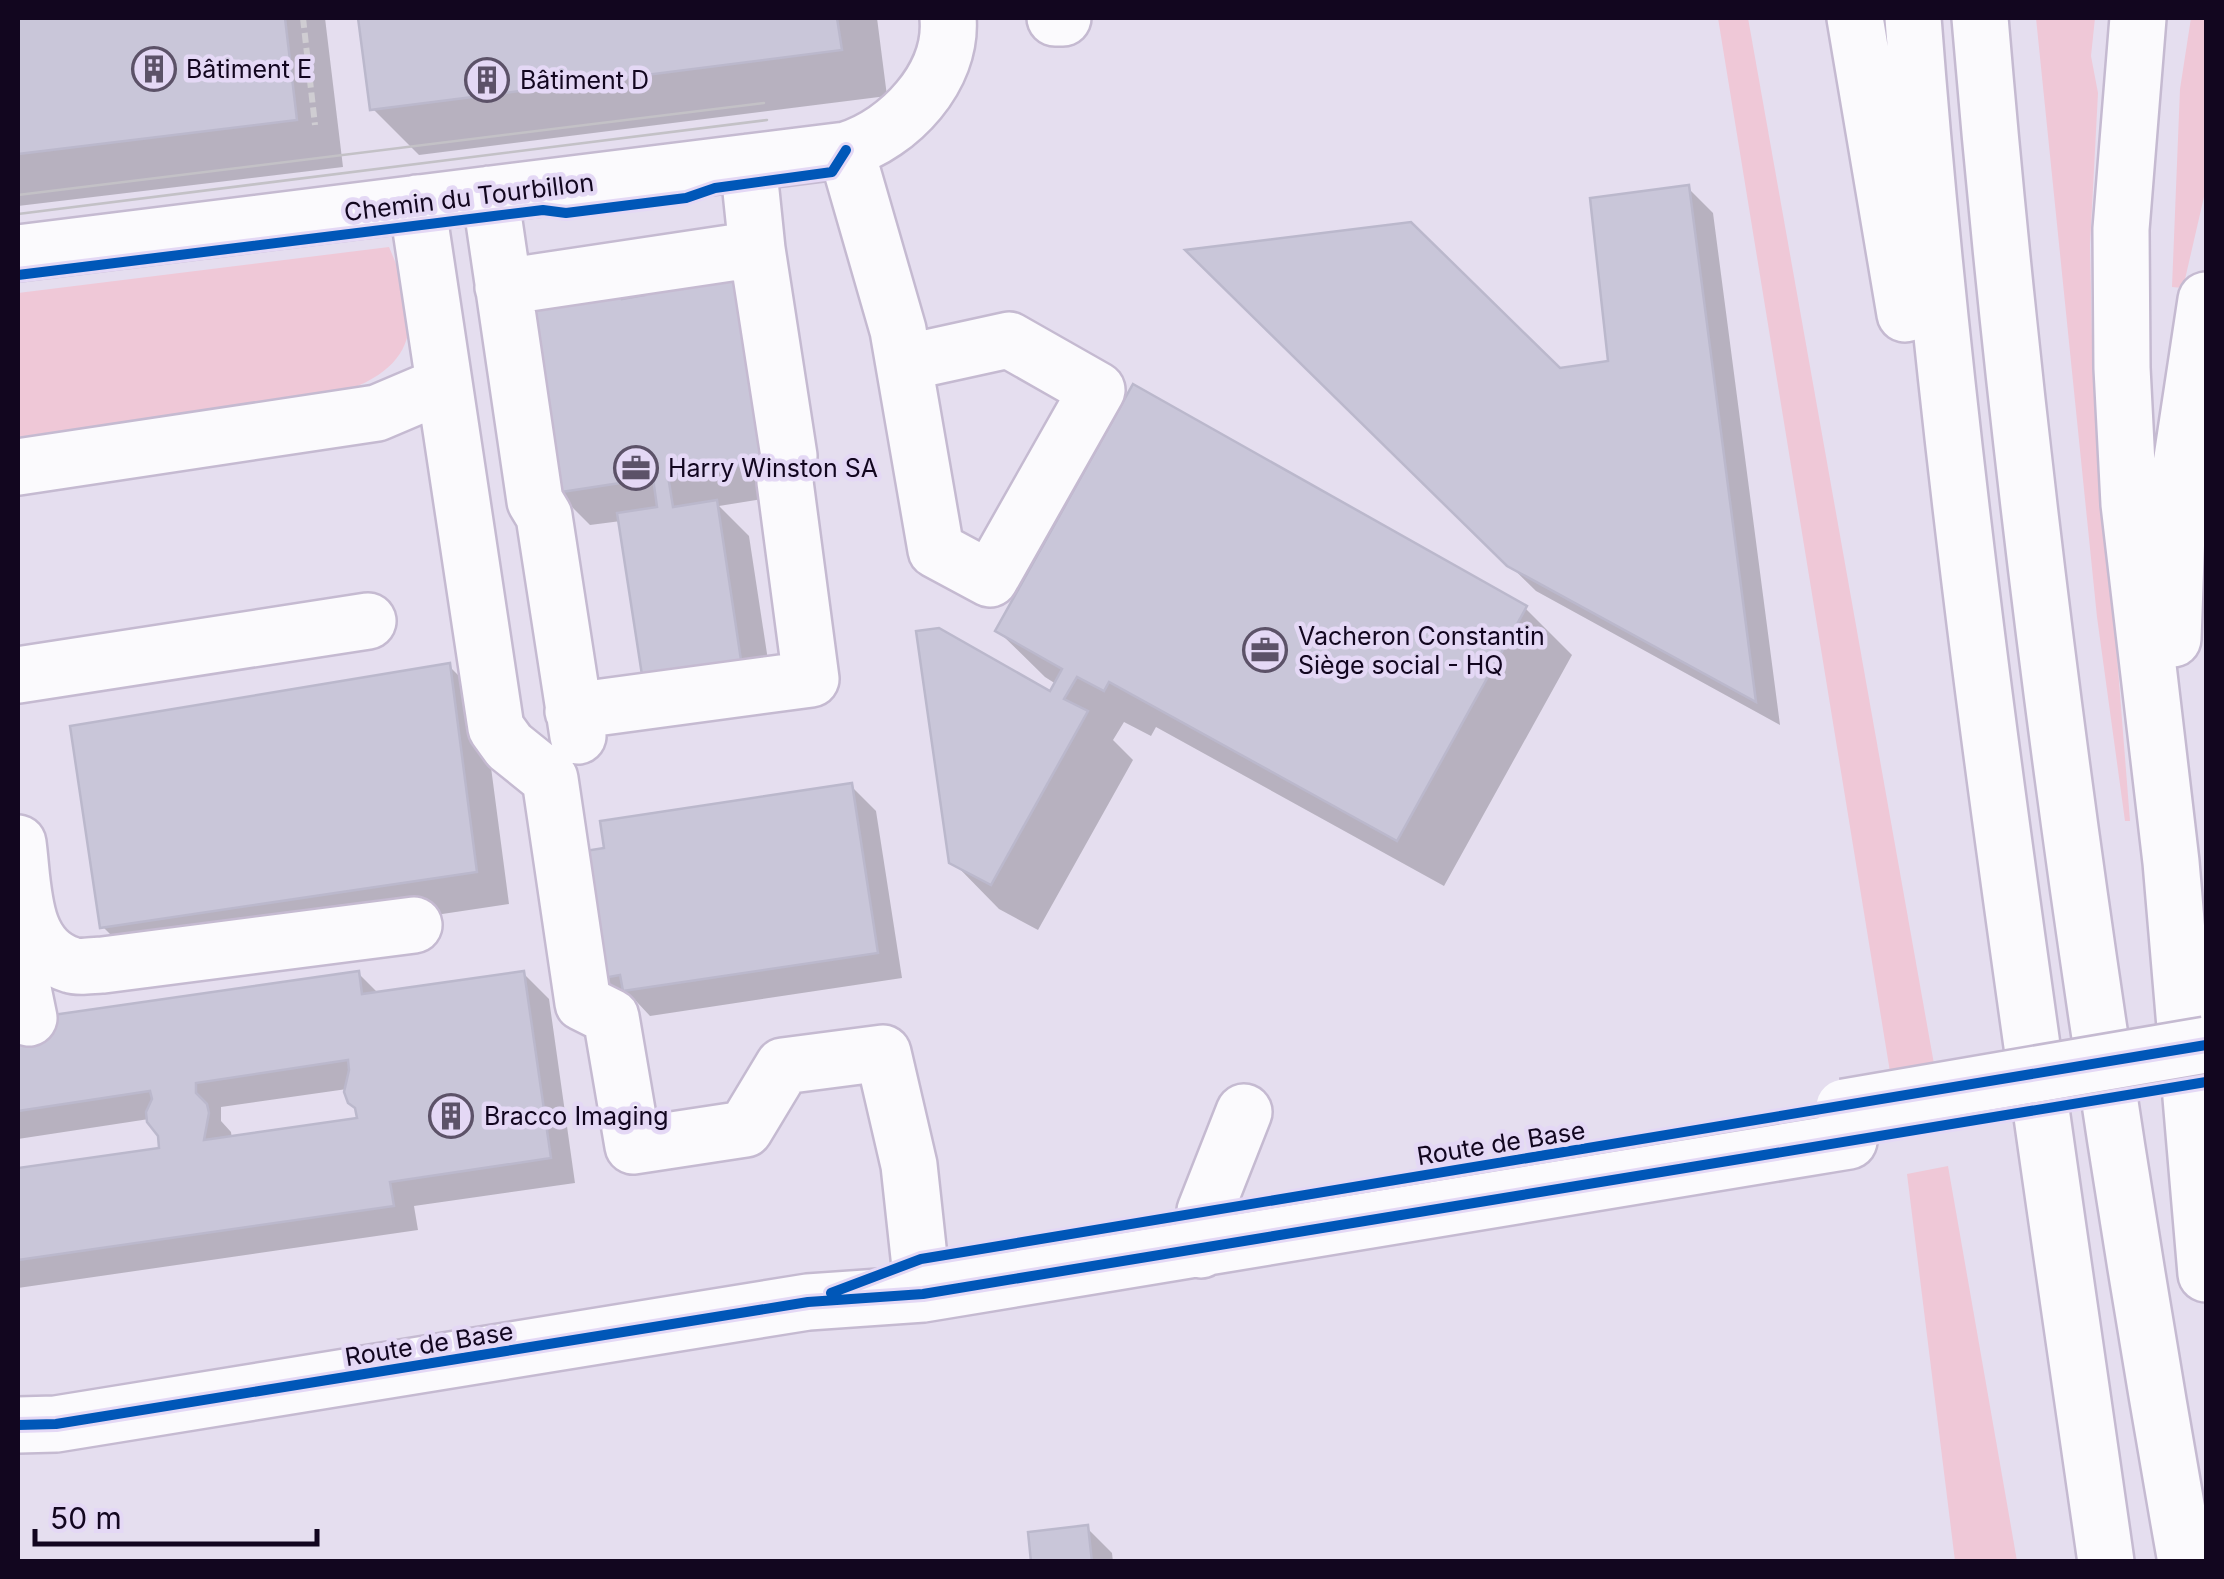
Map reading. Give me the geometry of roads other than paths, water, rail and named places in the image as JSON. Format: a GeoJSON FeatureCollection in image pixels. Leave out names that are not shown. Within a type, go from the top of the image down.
{"type":"FeatureCollection","features":[{"type":"Feature","properties":{"kind":"main road","name":"Chemin du Tourbillon"},"geometry":{"type":"LineString","coordinates":[[18,253],[846,150],[868,143],[909,112],[942,59],[948,18]]}},
{"type":"Feature","properties":{"kind":"main road"},"geometry":{"type":"LineString","coordinates":[[1854,18],[2044,1131]]}},
{"type":"Feature","properties":{"kind":"main road"},"geometry":{"type":"LineString","coordinates":[[1913,18],[1927,200],[1968,570],[2106,1562]]}},
{"type":"Feature","properties":{"kind":"main road"},"geometry":{"type":"LineString","coordinates":[[1980,18],[2008,316],[2059,743],[2130,1246],[2186,1562]]}},
{"type":"Feature","properties":{"kind":"main road"},"geometry":{"type":"LineString","coordinates":[[2138,18],[2121,230],[2122,368],[2129,504],[2171,862],[2206,1274]]}},
{"type":"Feature","properties":{"kind":"main road"},"geometry":{"type":"LineString","coordinates":[[846,150],[904,363]]}},
{"type":"Feature","properties":{"kind":"main road"},"geometry":{"type":"LineString","coordinates":[[490,194],[535,500],[544,516],[576,723],[811,679],[785,482],[789,456],[757,249],[748,162]]}},
{"type":"Feature","properties":{"kind":"main road"},"geometry":{"type":"LineString","coordinates":[[417,203],[496,728],[509,746],[550,780],[583,1002],[611,1017],[633,1146],[745,1129],[784,1066],[884,1053],[909,1166],[922,1276]]}},
{"type":"Feature","properties":{"kind":"main road"},"geometry":{"type":"LineString","coordinates":[[503,287],[757,249]]}},
{"type":"Feature","properties":{"kind":"main road"},"geometry":{"type":"LineString","coordinates":[[2171,862],[2178,496],[2206,300]]}},
{"type":"Feature","properties":{"kind":"main road"},"geometry":{"type":"LineString","coordinates":[[18,467],[377,413],[443,386]]}},
{"type":"Feature","properties":{"kind":"main road"},"geometry":{"type":"LineString","coordinates":[[18,675],[368,621]]}},
{"type":"Feature","properties":{"kind":"main road"},"geometry":{"type":"LineString","coordinates":[[18,843],[30,931],[22,984],[29,1018]]}},
{"type":"Feature","properties":{"kind":"main road"},"geometry":{"type":"LineString","coordinates":[[30,931],[45,951],[72,966],[414,925]]}},
{"type":"Feature","properties":{"kind":"main road","name":"Route de Base"},"geometry":{"type":"LineString","coordinates":[[1846,1124],[2206,1045]]}},
{"type":"Feature","properties":{"kind":"main road","name":"Route de Base"},"geometry":{"type":"LineString","coordinates":[[30,1429],[808,1302],[922,1276],[1846,1124],[2206,1082]]}},
{"type":"Feature","properties":{"kind":"main road"},"geometry":{"type":"LineString","coordinates":[[1203,1231],[1244,1112]]}},
{"type":"Feature","properties":{"kind":"tram line"},"geometry":{"type":"LineString","coordinates":[[18,195],[764,103]]}},
{"type":"Feature","properties":{"kind":"tram line"},"geometry":{"type":"LineString","coordinates":[[18,214],[767,120]]}},
{"type":"Feature","properties":{"kind":"place","name":"Bâtiment E"},"geometry":{"type":"Point","coordinates":[154,69]}},
{"type":"Feature","properties":{"kind":"place","name":"Bâtiment D"},"geometry":{"type":"Point","coordinates":[487,80]}},
{"type":"Feature","properties":{"kind":"place","name":"Harry Winston SA"},"geometry":{"type":"Point","coordinates":[636,468]}},
{"type":"Feature","properties":{"kind":"place","name":"Vacheron Constantin Siège social - HQ"},"geometry":{"type":"Point","coordinates":[1265,650]}},
{"type":"Feature","properties":{"kind":"place","name":"Bracco Imaging"},"geometry":{"type":"Point","coordinates":[451,1116]}}]}
